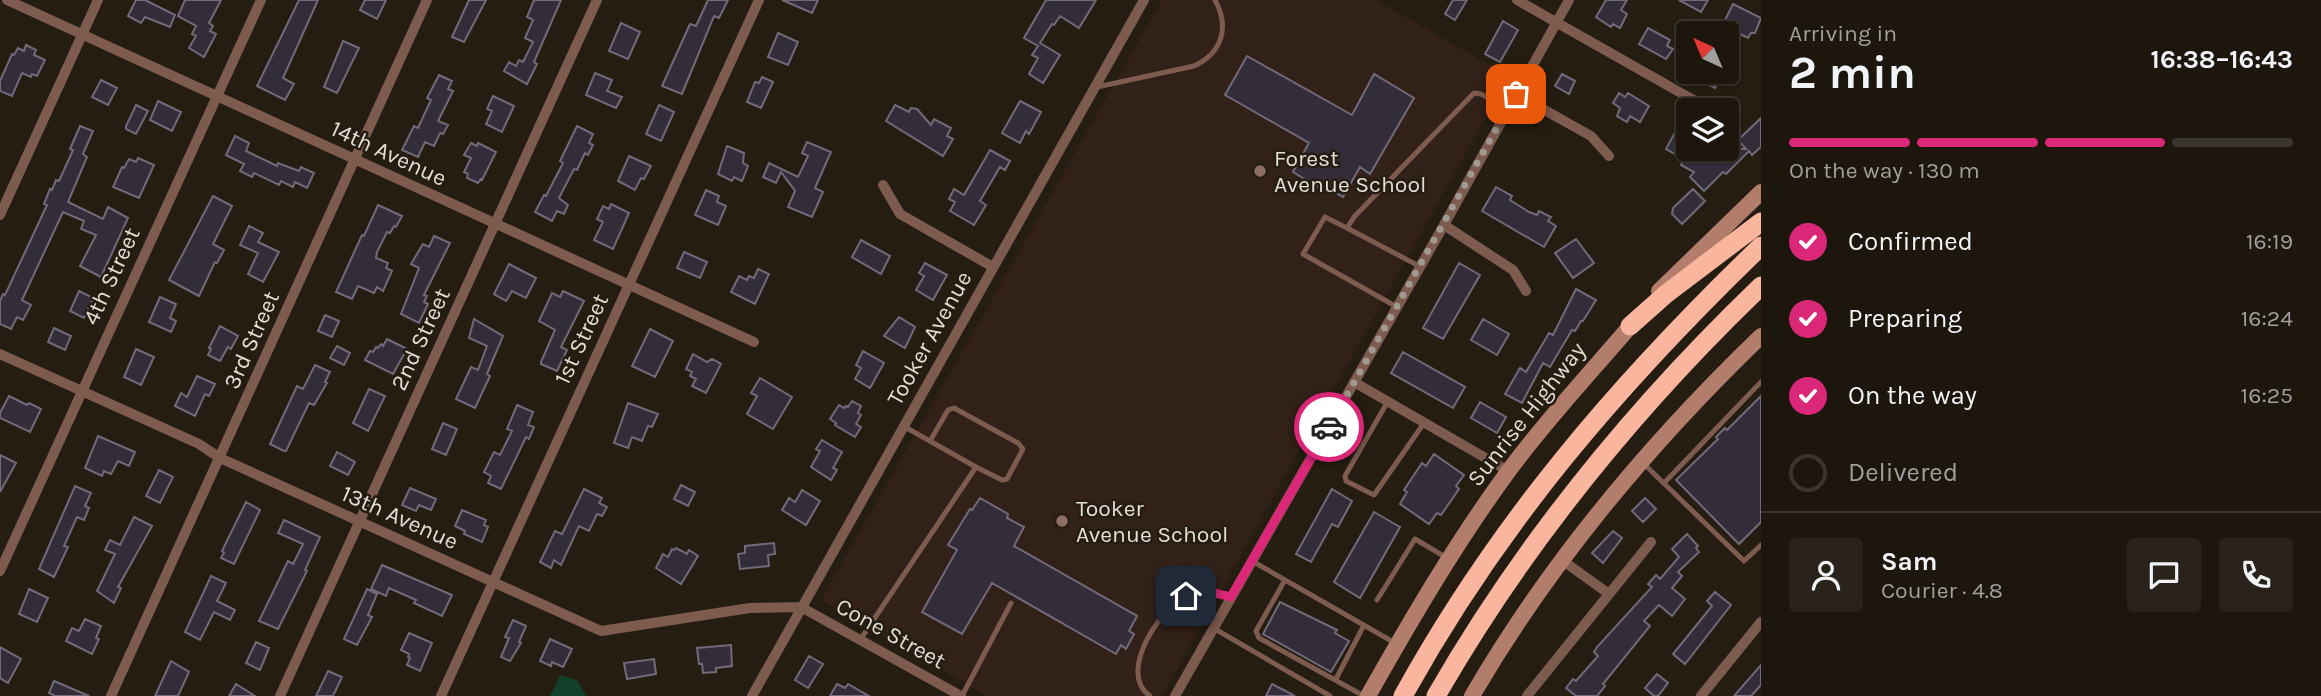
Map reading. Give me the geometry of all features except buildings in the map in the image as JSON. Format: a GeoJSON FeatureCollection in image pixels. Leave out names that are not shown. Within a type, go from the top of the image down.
{"type":"FeatureCollection","features":[{"type":"Feature","properties":{"kind":"highway"},"geometry":{"type":"LineString","coordinates":[[1630,326],[1666,294],[1761,222]]}},
{"type":"Feature","properties":{"kind":"highway"},"geometry":{"type":"LineString","coordinates":[[1404,696],[1478,574],[1555,468],[1650,357],[1761,246]]}},
{"type":"Feature","properties":{"kind":"highway"},"geometry":{"type":"LineString","coordinates":[[1436,696],[1515,571],[1595,465],[1689,357],[1761,286]]}},
{"type":"Feature","properties":{"kind":"main road","name":"Sunrise Highway"},"geometry":{"type":"LineString","coordinates":[[1367,696],[1448,559],[1508,471],[1561,404],[1670,279],[1761,192]]}},
{"type":"Feature","properties":{"kind":"main road"},"geometry":{"type":"LineString","coordinates":[[1472,696],[1562,560],[1640,461],[1761,336]]}},
{"type":"Feature","properties":{"kind":"street","name":"14th Avenue"},"geometry":{"type":"LineString","coordinates":[[7,0],[754,342]]}},
{"type":"Feature","properties":{"kind":"street"},"geometry":{"type":"LineString","coordinates":[[0,215],[98,0]]}},
{"type":"Feature","properties":{"kind":"street","name":"4th Street"},"geometry":{"type":"LineString","coordinates":[[0,571],[261,0]]}},
{"type":"Feature","properties":{"kind":"street","name":"3rd Street"},"geometry":{"type":"LineString","coordinates":[[111,696],[427,0]]}},
{"type":"Feature","properties":{"kind":"street","name":"2nd Street"},"geometry":{"type":"LineString","coordinates":[[280,696],[597,0]]}},
{"type":"Feature","properties":{"kind":"street","name":"1st Street"},"geometry":{"type":"LineString","coordinates":[[441,696],[759,0]]}},
{"type":"Feature","properties":{"kind":"street","name":"Tooker Avenue"},"geometry":{"type":"LineString","coordinates":[[752,696],[1144,0]]}},
{"type":"Feature","properties":{"kind":"street"},"geometry":{"type":"LineString","coordinates":[[1517,0],[1690,98]]}},
{"type":"Feature","properties":{"kind":"street"},"geometry":{"type":"LineString","coordinates":[[1175,696],[1569,0]]}},
{"type":"Feature","properties":{"kind":"street"},"geometry":{"type":"LineString","coordinates":[[1516,94],[1591,136],[1609,156]]}},
{"type":"Feature","properties":{"kind":"street"},"geometry":{"type":"LineString","coordinates":[[883,185],[900,214],[993,267]]}},
{"type":"Feature","properties":{"kind":"street"},"geometry":{"type":"LineString","coordinates":[[1444,225],[1513,270],[1526,291]]}},
{"type":"Feature","properties":{"kind":"street","name":"13th Avenue"},"geometry":{"type":"LineString","coordinates":[[0,354],[199,444],[220,458],[601,631],[750,608],[801,607]]}},
{"type":"Feature","properties":{"kind":"street"},"geometry":{"type":"LineString","coordinates":[[1354,382],[1508,471]]}},
{"type":"Feature","properties":{"kind":"street"},"geometry":{"type":"LineString","coordinates":[[1527,696],[1651,542]]}},
{"type":"Feature","properties":{"kind":"street"},"geometry":{"type":"LineString","coordinates":[[1562,560],[1609,594]]}},
{"type":"Feature","properties":{"kind":"street","name":"Cone Street"},"geometry":{"type":"LineString","coordinates":[[801,607],[961,696]]}},
{"type":"Feature","properties":{"kind":"street"},"geometry":{"type":"LineString","coordinates":[[1701,696],[1761,622]]}},
{"type":"Feature","properties":{"kind":"lane"},"geometry":{"type":"LineString","coordinates":[[1094,88],[1194,66],[1205,61],[1216,50],[1223,35],[1220,9],[1215,0]]}},
{"type":"Feature","properties":{"kind":"lane"},"geometry":{"type":"LineString","coordinates":[[1348,228],[1354,217],[1474,93],[1508,109]]}},
{"type":"Feature","properties":{"kind":"lane"},"geometry":{"type":"LineString","coordinates":[[1397,307],[1303,254],[1325,217],[1420,267]]}},
{"type":"Feature","properties":{"kind":"lane"},"geometry":{"type":"LineString","coordinates":[[1664,483],[1761,382]]}},
{"type":"Feature","properties":{"kind":"lane"},"geometry":{"type":"LineString","coordinates":[[1388,401],[1345,476],[1346,481],[1374,495],[1425,422]]}},
{"type":"Feature","properties":{"kind":"lane"},"geometry":{"type":"LineString","coordinates":[[903,427],[1002,480],[1007,479],[1023,449],[1021,445],[954,408],[948,410],[930,441]]}},
{"type":"Feature","properties":{"kind":"lane"},"geometry":{"type":"LineString","coordinates":[[1640,461],[1744,561],[1761,545]]}},
{"type":"Feature","properties":{"kind":"lane"},"geometry":{"type":"LineString","coordinates":[[860,640],[976,467]]}},
{"type":"Feature","properties":{"kind":"lane"},"geometry":{"type":"LineString","coordinates":[[1377,600],[1415,539],[1448,559]]}},
{"type":"Feature","properties":{"kind":"lane"},"geometry":{"type":"LineString","coordinates":[[1252,561],[1397,644]]}},
{"type":"Feature","properties":{"kind":"lane"},"geometry":{"type":"LineString","coordinates":[[1285,580],[1256,631],[1259,638],[1367,696]]}},
{"type":"Feature","properties":{"kind":"lane"},"geometry":{"type":"LineString","coordinates":[[1150,696],[1137,680],[1138,659],[1163,616],[1178,602],[1195,592],[1216,592],[1231,597]]}},
{"type":"Feature","properties":{"kind":"lane"},"geometry":{"type":"LineString","coordinates":[[961,696],[1010,603]]}},
{"type":"Feature","properties":{"kind":"lane"},"geometry":{"type":"LineString","coordinates":[[1336,679],[1364,625]]}},
{"type":"Feature","properties":{"kind":"lane"},"geometry":{"type":"LineString","coordinates":[[1214,628],[1330,696]]}},
{"type":"Feature","properties":{"kind":"shaded area"},"geometry":{"type":"Polygon","coordinates":[[[1162,0],[1376,0],[1509,76],[1162,696],[987,696],[821,600],[1162,0]]]}},
{"type":"Feature","properties":{"kind":"green space"},"geometry":{"type":"Polygon","coordinates":[[[560,675],[577,680],[586,696],[550,696],[560,675]]]}},
{"type":"Feature","properties":{"kind":"way so far"},"geometry":{"type":"LineString","coordinates":[[1329,427],[1516,94]]}},
{"type":"Feature","properties":{"kind":"place","name":"Forest Avenue School"},"geometry":{"type":"Point","coordinates":[1260,171]}},
{"type":"Feature","properties":{"kind":"place","name":"Tooker Avenue School"},"geometry":{"type":"Point","coordinates":[1062,521]}},
{"type":"Feature","properties":{"kind":"route"},"geometry":{"type":"LineString","coordinates":[[1186,596],[1207,591],[1231,597],[1329,427]]}}]}
